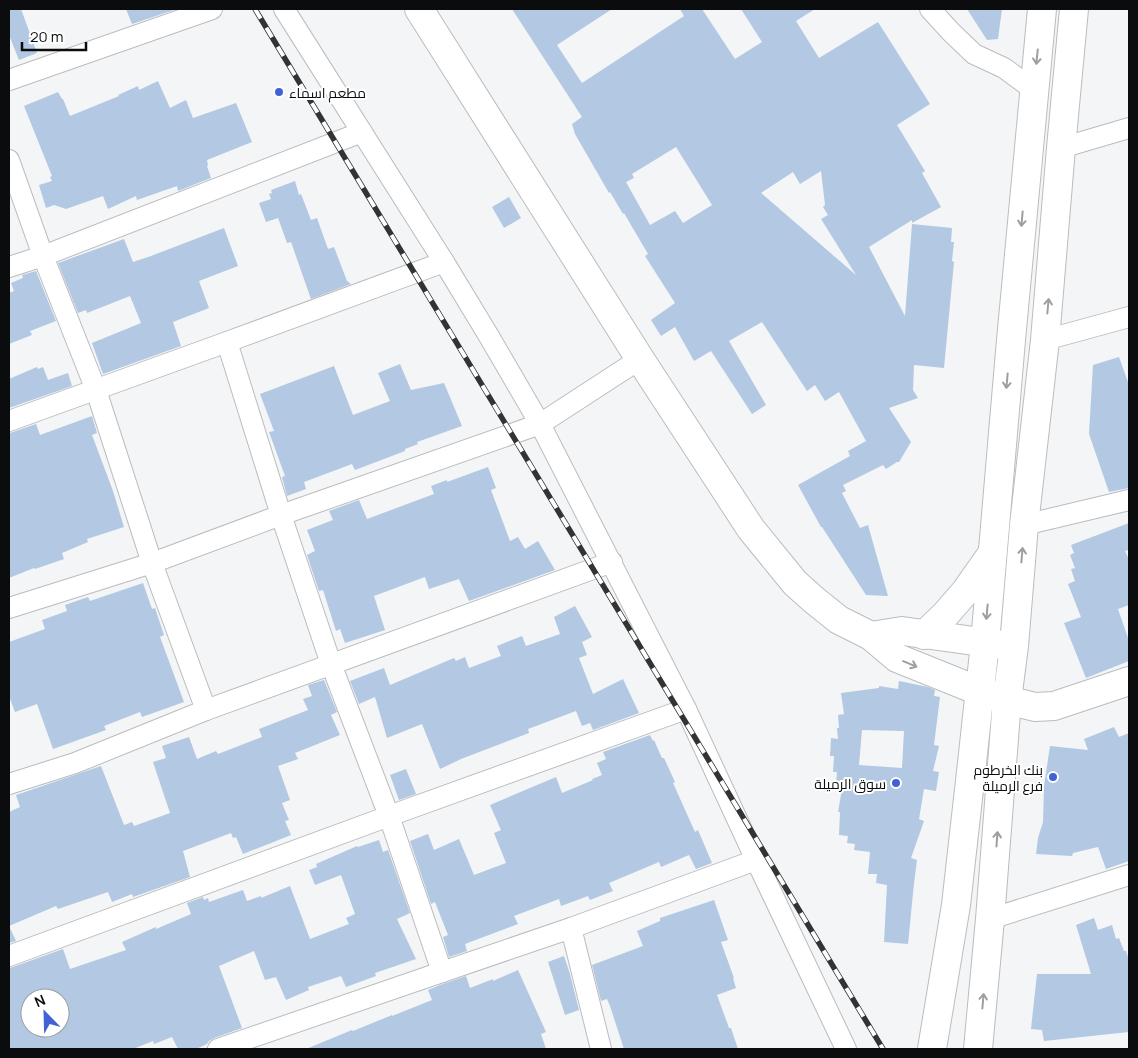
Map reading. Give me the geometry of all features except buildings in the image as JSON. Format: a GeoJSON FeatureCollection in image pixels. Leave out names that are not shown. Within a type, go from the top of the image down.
{"type":"FeatureCollection","features":[{"type":"Feature","properties":{"kind":"main road"},"geometry":{"type":"LineString","coordinates":[[419,9],[640,359],[751,529],[795,583],[839,620],[871,636],[896,658],[1007,700],[1035,707],[1054,706],[1129,681]]}},
{"type":"Feature","properties":{"kind":"main road"},"geometry":{"type":"LineString","coordinates":[[932,1049],[956,905],[985,643],[1042,9]]}},
{"type":"Feature","properties":{"kind":"main road"},"geometry":{"type":"LineString","coordinates":[[978,1049],[1007,700],[1045,340],[1060,148],[1074,9]]}},
{"type":"Feature","properties":{"kind":"main road"},"geometry":{"type":"LineString","coordinates":[[924,634],[945,616],[992,554]]}},
{"type":"Feature","properties":{"kind":"main road"},"geometry":{"type":"LineString","coordinates":[[871,636],[902,631],[1014,646]]}},
{"type":"Feature","properties":{"kind":"street"},"geometry":{"type":"LineString","coordinates":[[9,80],[212,9]]}},
{"type":"Feature","properties":{"kind":"street"},"geometry":{"type":"LineString","coordinates":[[284,9],[444,262],[540,424],[686,709],[846,1049]]}},
{"type":"Feature","properties":{"kind":"street"},"geometry":{"type":"LineString","coordinates":[[930,9],[974,54],[1004,68],[1034,90]]}},
{"type":"Feature","properties":{"kind":"street"},"geometry":{"type":"LineString","coordinates":[[1060,148],[1129,128]]}},
{"type":"Feature","properties":{"kind":"street"},"geometry":{"type":"LineString","coordinates":[[9,267],[43,256],[362,132]]}},
{"type":"Feature","properties":{"kind":"street"},"geometry":{"type":"LineString","coordinates":[[9,160],[43,256],[96,390],[152,563],[206,710]]}},
{"type":"Feature","properties":{"kind":"street"},"geometry":{"type":"LineString","coordinates":[[9,420],[96,390],[444,262]]}},
{"type":"Feature","properties":{"kind":"street"},"geometry":{"type":"LineString","coordinates":[[1045,340],[1129,316]]}},
{"type":"Feature","properties":{"kind":"street"},"geometry":{"type":"LineString","coordinates":[[227,342],[281,515],[331,664],[389,816],[442,972]]}},
{"type":"Feature","properties":{"kind":"street"},"geometry":{"type":"LineString","coordinates":[[9,608],[152,563],[281,515],[540,424],[640,359]]}},
{"type":"Feature","properties":{"kind":"street"},"geometry":{"type":"LineString","coordinates":[[1024,525],[1129,500]]}},
{"type":"Feature","properties":{"kind":"street"},"geometry":{"type":"LineString","coordinates":[[9,784],[75,763],[206,710],[612,562]]}},
{"type":"Feature","properties":{"kind":"street"},"geometry":{"type":"LineString","coordinates":[[9,956],[686,709]]}},
{"type":"Feature","properties":{"kind":"street"},"geometry":{"type":"LineString","coordinates":[[218,1049],[260,1042],[442,972],[571,928],[756,860]]}},
{"type":"Feature","properties":{"kind":"street"},"geometry":{"type":"LineString","coordinates":[[990,919],[1129,875]]}},
{"type":"Feature","properties":{"kind":"street"},"geometry":{"type":"LineString","coordinates":[[571,928],[601,1049]]}},
{"type":"Feature","properties":{"kind":"railway"},"geometry":{"type":"LineString","coordinates":[[255,9],[883,1049]]}},
{"type":"Feature","properties":{"kind":"place","name":"مطعم اسماء"},"geometry":{"type":"Point","coordinates":[279,92]}},
{"type":"Feature","properties":{"kind":"place","name":"بنك الخرطوم فرع الرميلة"},"geometry":{"type":"Point","coordinates":[1053,777]}},
{"type":"Feature","properties":{"kind":"place","name":"سوق الرميلة"},"geometry":{"type":"Point","coordinates":[896,783]}}]}
